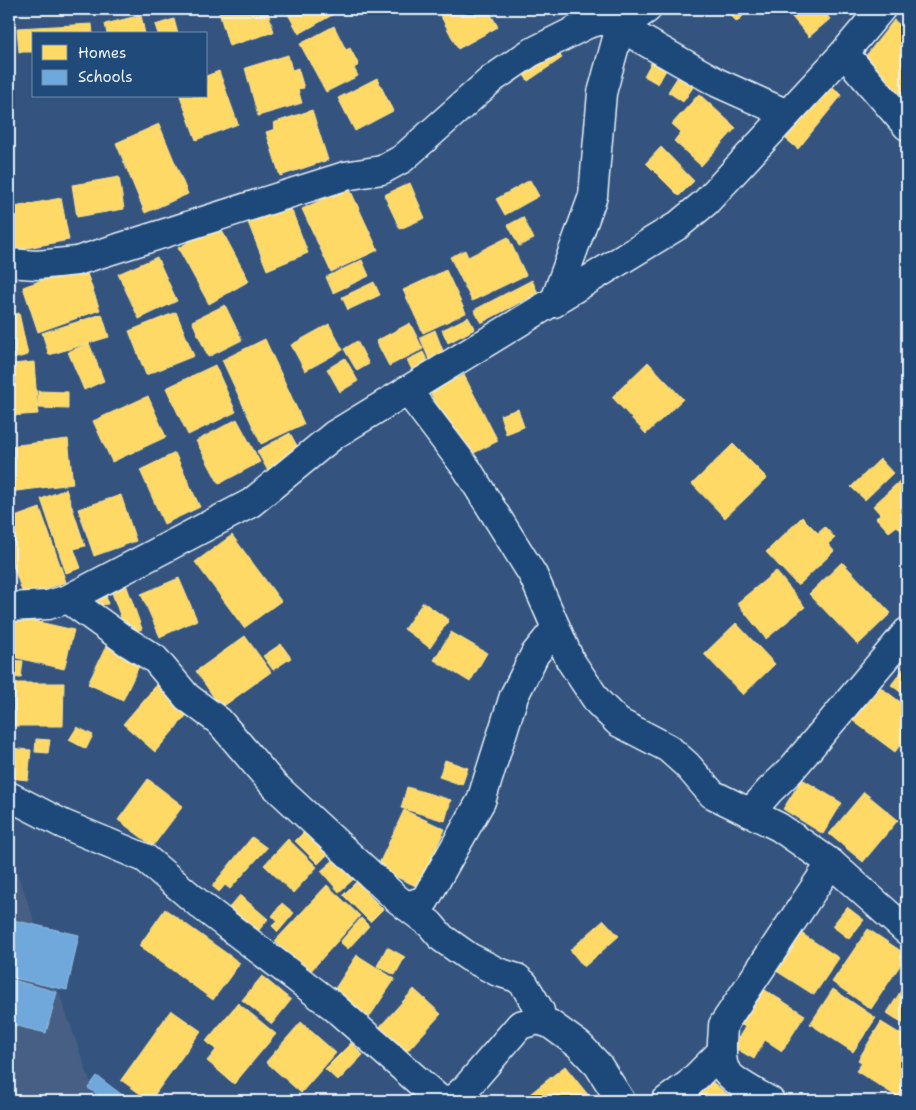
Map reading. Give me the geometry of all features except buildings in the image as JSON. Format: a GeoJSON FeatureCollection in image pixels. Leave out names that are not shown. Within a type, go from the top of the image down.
{"type":"FeatureCollection","features":[{"type":"Feature","properties":{"kind":"street"},"geometry":{"type":"LineString","coordinates":[[9,263],[37,265],[77,261],[345,176],[382,170],[402,160],[492,79],[530,53],[588,24],[647,9]]}},
{"type":"Feature","properties":{"kind":"street"},"geometry":{"type":"LineString","coordinates":[[9,607],[48,605],[68,599],[251,503],[334,435],[554,303],[677,226],[706,202],[844,53],[882,9]]}},
{"type":"Feature","properties":{"kind":"street"},"geometry":{"type":"LineString","coordinates":[[606,19],[718,83],[786,114]]}},
{"type":"Feature","properties":{"kind":"street"},"geometry":{"type":"LineString","coordinates":[[554,303],[593,196],[606,19]]}},
{"type":"Feature","properties":{"kind":"street"},"geometry":{"type":"LineString","coordinates":[[844,53],[907,126]]}},
{"type":"Feature","properties":{"kind":"street"},"geometry":{"type":"LineString","coordinates":[[407,390],[467,470],[533,575],[570,660],[598,702],[618,722],[668,748],[687,765],[712,794],[779,827],[830,863],[907,931]]}},
{"type":"Feature","properties":{"kind":"street"},"geometry":{"type":"LineString","coordinates":[[68,599],[126,642],[155,659],[187,697],[219,721],[273,784],[406,906],[430,924],[442,938],[469,957],[498,972],[517,978],[524,984],[540,1011],[538,1020]]}},
{"type":"Feature","properties":{"kind":"street"},"geometry":{"type":"LineString","coordinates":[[406,906],[425,900],[458,844],[481,801],[514,696],[535,654],[556,628]]}},
{"type":"Feature","properties":{"kind":"street"},"geometry":{"type":"LineString","coordinates":[[750,813],[790,771],[907,632]]}},
{"type":"Feature","properties":{"kind":"street"},"geometry":{"type":"LineString","coordinates":[[9,796],[63,824],[145,858],[198,904],[334,1006],[441,1101]]}},
{"type":"Feature","properties":{"kind":"street"},"geometry":{"type":"LineString","coordinates":[[770,1101],[742,1084],[725,1069],[722,1051],[723,1025],[830,863]]}},
{"type":"Feature","properties":{"kind":"street"},"geometry":{"type":"LineString","coordinates":[[452,1101],[466,1088],[520,1025],[538,1020],[550,1024],[579,1045],[598,1065],[621,1101]]}},
{"type":"Feature","properties":{"kind":"street"},"geometry":{"type":"LineString","coordinates":[[666,1101],[689,1084],[722,1051]]}},
{"type":"Feature","properties":{"kind":"shaded area"},"geometry":{"type":"Polygon","coordinates":[[[9,849],[97,1101],[9,1101],[9,849]]]}}]}
